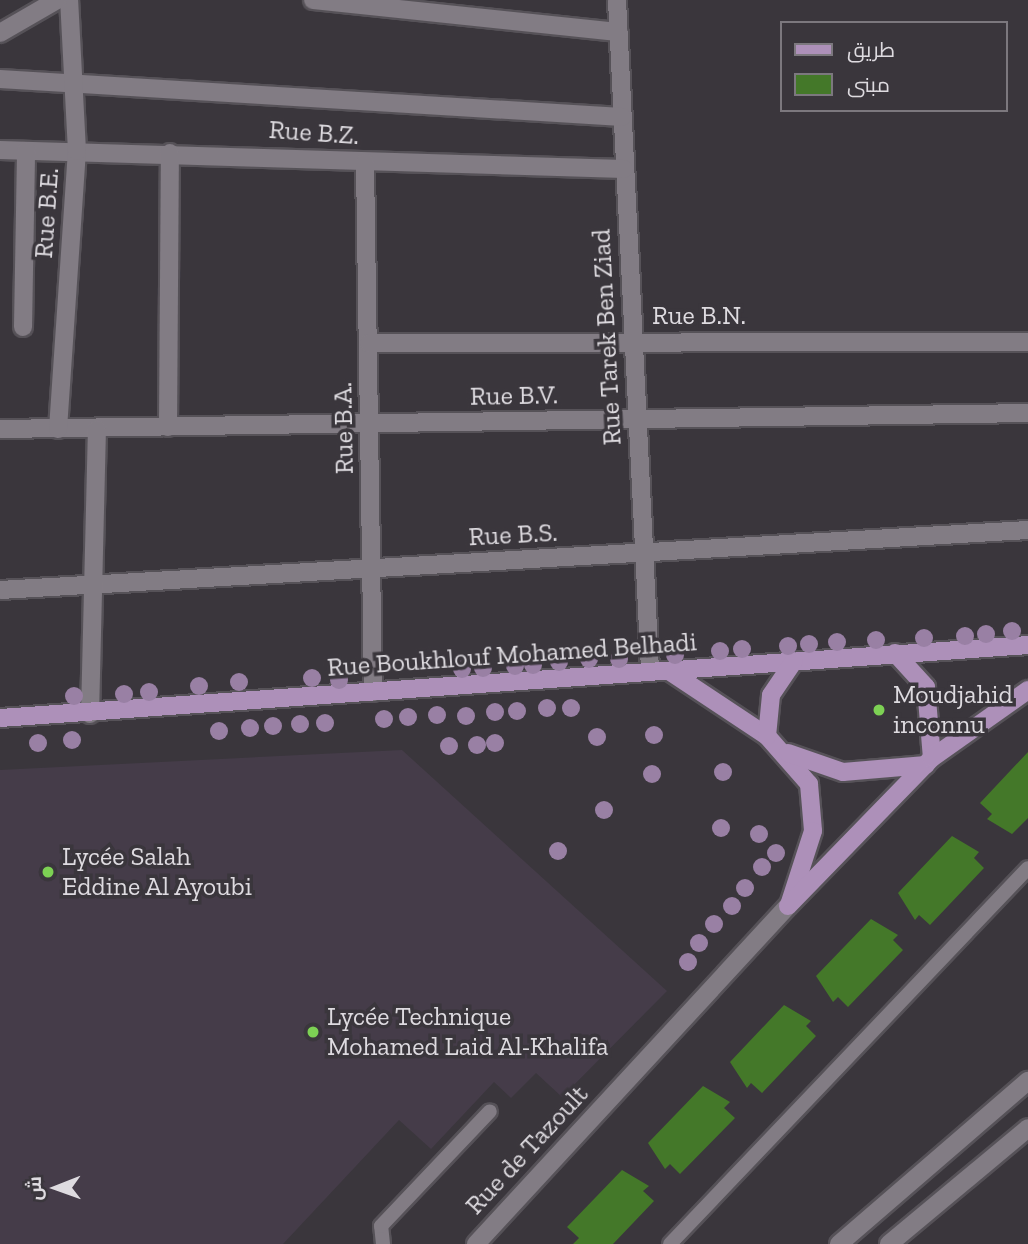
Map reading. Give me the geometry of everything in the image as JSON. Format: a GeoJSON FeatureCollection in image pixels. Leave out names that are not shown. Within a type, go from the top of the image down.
{"type":"FeatureCollection","features":[{"type":"Feature","properties":{"kind":"main road","name":"Rue Boukhlouf Mohamed Belhadi"},"geometry":{"type":"LineString","coordinates":[[0,718],[90,714],[1028,645]]}},
{"type":"Feature","properties":{"kind":"main road"},"geometry":{"type":"LineString","coordinates":[[895,653],[926,687],[929,762]]}},
{"type":"Feature","properties":{"kind":"main road"},"geometry":{"type":"LineString","coordinates":[[767,736],[771,695],[794,661]]}},
{"type":"Feature","properties":{"kind":"main road"},"geometry":{"type":"LineString","coordinates":[[669,671],[767,736],[785,751],[809,784],[815,809],[788,906]]}},
{"type":"Feature","properties":{"kind":"main road"},"geometry":{"type":"LineString","coordinates":[[788,906],[929,762],[1028,690]]}},
{"type":"Feature","properties":{"kind":"main road"},"geometry":{"type":"LineString","coordinates":[[785,751],[844,772],[929,762]]}},
{"type":"Feature","properties":{"kind":"street"},"geometry":{"type":"LineString","coordinates":[[0,33],[57,0]]}},
{"type":"Feature","properties":{"kind":"street","name":"Rue B.E."},"geometry":{"type":"LineString","coordinates":[[58,429],[77,151],[76,82],[69,0]]}},
{"type":"Feature","properties":{"kind":"street"},"geometry":{"type":"LineString","coordinates":[[313,0],[618,32]]}},
{"type":"Feature","properties":{"kind":"street","name":"Rue Tarek Ben Ziad"},"geometry":{"type":"LineString","coordinates":[[617,0],[650,671]]}},
{"type":"Feature","properties":{"kind":"street"},"geometry":{"type":"LineString","coordinates":[[0,79],[622,117]]}},
{"type":"Feature","properties":{"kind":"street","name":"Rue B.Z."},"geometry":{"type":"LineString","coordinates":[[0,150],[170,153],[365,163],[624,169]]}},
{"type":"Feature","properties":{"kind":"street"},"geometry":{"type":"LineString","coordinates":[[23,327],[26,151]]}},
{"type":"Feature","properties":{"kind":"street"},"geometry":{"type":"LineString","coordinates":[[168,427],[170,153]]}},
{"type":"Feature","properties":{"kind":"street","name":"Rue B.A."},"geometry":{"type":"LineString","coordinates":[[365,163],[374,569],[373,692]]}},
{"type":"Feature","properties":{"kind":"street","name":"Rue B.N."},"geometry":{"type":"LineString","coordinates":[[369,342],[1028,342]]}},
{"type":"Feature","properties":{"kind":"street","name":"Rue B.V."},"geometry":{"type":"LineString","coordinates":[[0,429],[1028,413]]}},
{"type":"Feature","properties":{"kind":"street"},"geometry":{"type":"LineString","coordinates":[[90,714],[97,587],[97,429]]}},
{"type":"Feature","properties":{"kind":"street","name":"Rue B.S."},"geometry":{"type":"LineString","coordinates":[[0,590],[97,587],[1028,530]]}},
{"type":"Feature","properties":{"kind":"street","name":"Rue de Tazoult"},"geometry":{"type":"LineString","coordinates":[[475,1244],[788,906]]}},
{"type":"Feature","properties":{"kind":"street"},"geometry":{"type":"LineString","coordinates":[[839,1244],[1028,1081]]}},
{"type":"Feature","properties":{"kind":"street"},"geometry":{"type":"LineString","coordinates":[[889,1244],[1028,1128]]}},
{"type":"Feature","properties":{"kind":"lane"},"geometry":{"type":"LineString","coordinates":[[670,1244],[1028,868]]}},
{"type":"Feature","properties":{"kind":"lane"},"geometry":{"type":"LineString","coordinates":[[383,1244],[381,1226],[490,1111]]}},
{"type":"Feature","properties":{"kind":"shaded area","name":"Lycée Technique Mohamed Laid Al-Khalifa"},"geometry":{"type":"Polygon","coordinates":[[[402,750],[667,991],[562,1097],[536,1073],[511,1098],[494,1082],[431,1149],[399,1120],[283,1244],[0,1244],[0,770],[402,750]]]}},
{"type":"Feature","properties":{"kind":"building"},"geometry":{"type":"Polygon","coordinates":[[[1028,752],[1028,818],[1012,834],[987,819],[992,814],[980,803],[1028,752]]]}},
{"type":"Feature","properties":{"kind":"building"},"geometry":{"type":"Polygon","coordinates":[[[952,836],[979,852],[974,858],[984,868],[930,925],[919,915],[915,920],[898,893],[952,836]]]}},
{"type":"Feature","properties":{"kind":"building"},"geometry":{"type":"Polygon","coordinates":[[[871,919],[898,935],[893,940],[903,950],[848,1007],[838,997],[833,1002],[816,976],[871,919]]]}},
{"type":"Feature","properties":{"kind":"building"},"geometry":{"type":"Polygon","coordinates":[[[784,1005],[811,1021],[806,1026],[816,1036],[762,1093],[751,1083],[747,1088],[730,1062],[784,1005]]]}},
{"type":"Feature","properties":{"kind":"building"},"geometry":{"type":"Polygon","coordinates":[[[703,1086],[730,1102],[724,1108],[735,1118],[680,1174],[670,1164],[665,1169],[648,1143],[703,1086]]]}},
{"type":"Feature","properties":{"kind":"building"},"geometry":{"type":"Polygon","coordinates":[[[622,1170],[649,1186],[643,1191],[654,1201],[613,1244],[573,1244],[579,1238],[567,1227],[622,1170]]]}},
{"type":"Feature","properties":{"kind":"place","name":"Moudjahid inconnu"},"geometry":{"type":"Point","coordinates":[879,710]}},
{"type":"Feature","properties":{"kind":"place","name":"Lycée Salah Eddine Al Ayoubi"},"geometry":{"type":"Point","coordinates":[48,872]}},
{"type":"Feature","properties":{"kind":"place","name":"Lycée Technique Mohamed Laid Al-Khalifa"},"geometry":{"type":"Point","coordinates":[313,1032]}}]}
